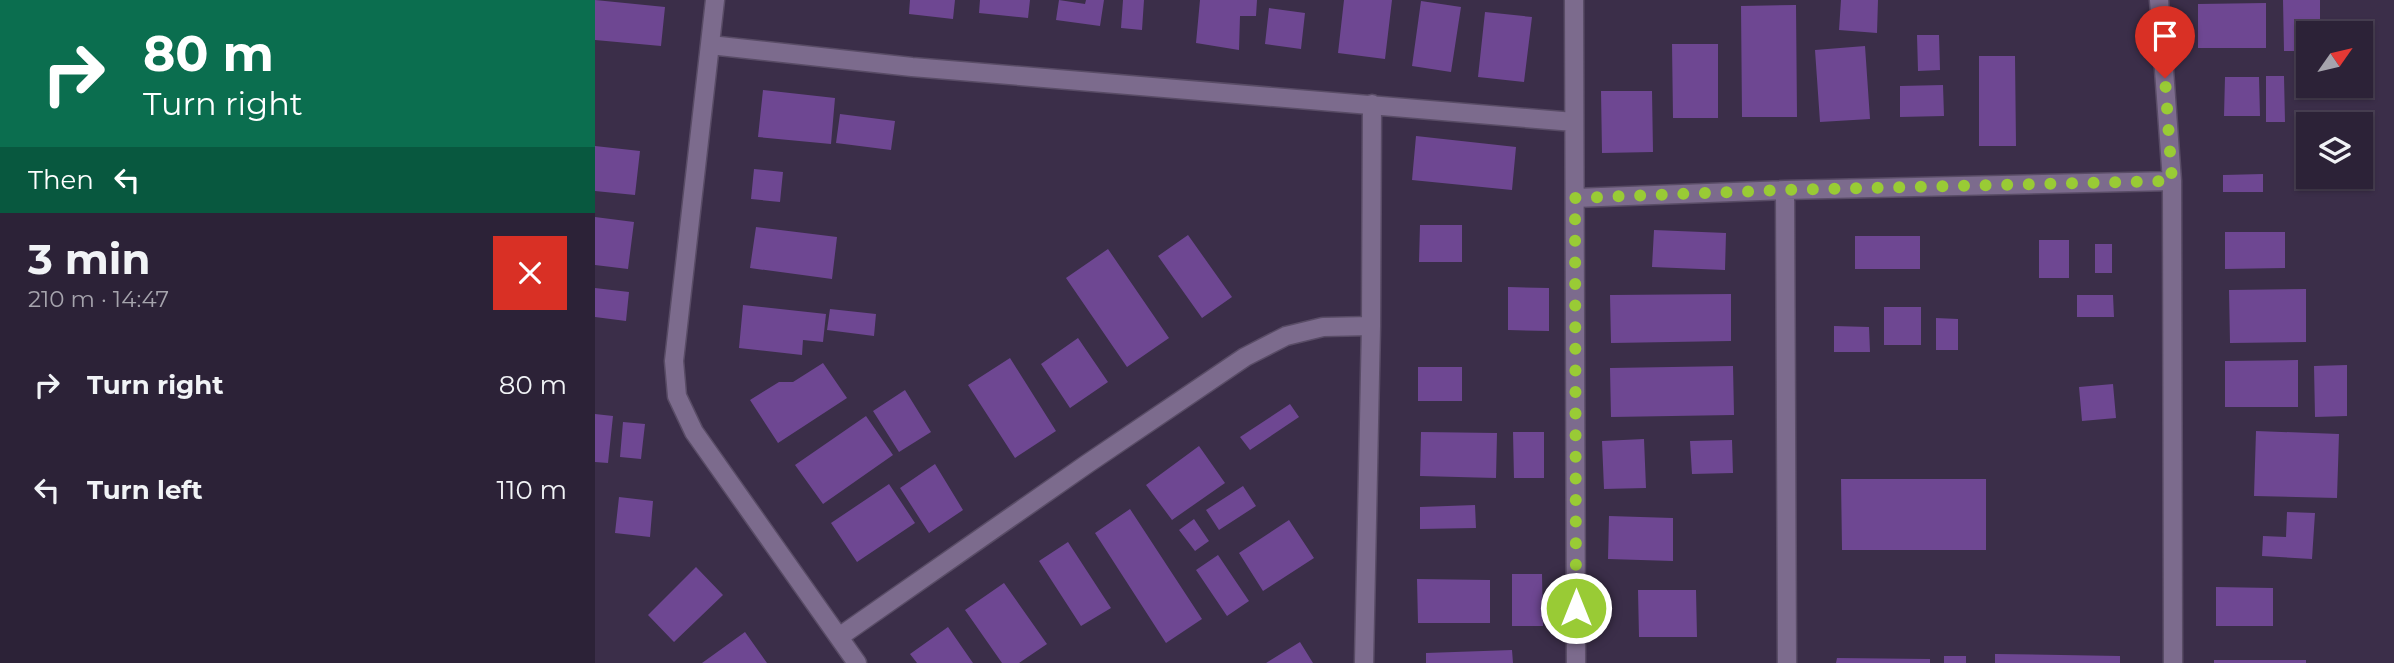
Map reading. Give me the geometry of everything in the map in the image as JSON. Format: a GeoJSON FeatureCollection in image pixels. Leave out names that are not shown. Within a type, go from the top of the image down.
{"type":"FeatureCollection","features":[{"type":"Feature","properties":{"kind":"street"},"geometry":{"type":"LineString","coordinates":[[715,0],[674,361],[677,396],[694,432],[857,663]]}},
{"type":"Feature","properties":{"kind":"street"},"geometry":{"type":"LineString","coordinates":[[1574,0],[1576,663]]}},
{"type":"Feature","properties":{"kind":"street"},"geometry":{"type":"LineString","coordinates":[[2159,0],[2172,181],[2173,663]]}},
{"type":"Feature","properties":{"kind":"street"},"geometry":{"type":"LineString","coordinates":[[710,45],[912,67],[1574,122]]}},
{"type":"Feature","properties":{"kind":"street"},"geometry":{"type":"LineString","coordinates":[[1364,663],[1373,104]]}},
{"type":"Feature","properties":{"kind":"street"},"geometry":{"type":"LineString","coordinates":[[1575,198],[2172,181]]}},
{"type":"Feature","properties":{"kind":"street"},"geometry":{"type":"LineString","coordinates":[[1785,190],[1787,663]]}},
{"type":"Feature","properties":{"kind":"street"},"geometry":{"type":"LineString","coordinates":[[839,637],[1245,357],[1286,336],[1323,327],[1371,326]]}},
{"type":"Feature","properties":{"kind":"building"},"geometry":{"type":"Polygon","coordinates":[[[595,0],[665,7],[661,46],[595,40],[595,0]]]}},
{"type":"Feature","properties":{"kind":"building"},"geometry":{"type":"Polygon","coordinates":[[[910,0],[955,0],[953,19],[909,14],[910,0]]]}},
{"type":"Feature","properties":{"kind":"building"},"geometry":{"type":"Polygon","coordinates":[[[980,0],[1030,0],[1028,18],[979,13],[980,0]]]}},
{"type":"Feature","properties":{"kind":"building"},"geometry":{"type":"Polygon","coordinates":[[[1059,0],[1085,4],[1086,0],[1104,0],[1100,26],[1056,20],[1059,0]]]}},
{"type":"Feature","properties":{"kind":"building"},"geometry":{"type":"Polygon","coordinates":[[[1123,0],[1144,0],[1142,30],[1121,28],[1123,0]]]}},
{"type":"Feature","properties":{"kind":"building"},"geometry":{"type":"Polygon","coordinates":[[[1200,0],[1257,0],[1256,16],[1240,16],[1239,50],[1196,43],[1200,0]]]}},
{"type":"Feature","properties":{"kind":"building"},"geometry":{"type":"Polygon","coordinates":[[[1344,0],[1392,0],[1385,59],[1338,53],[1344,0]]]}},
{"type":"Feature","properties":{"kind":"building"},"geometry":{"type":"Polygon","coordinates":[[[1841,0],[1878,0],[1877,33],[1839,30],[1841,0]]]}},
{"type":"Feature","properties":{"kind":"building"},"geometry":{"type":"Polygon","coordinates":[[[2283,0],[2320,0],[2320,21],[2296,21],[2296,51],[2284,51],[2283,0]]]}},
{"type":"Feature","properties":{"kind":"building"},"geometry":{"type":"Polygon","coordinates":[[[1421,1],[1461,7],[1451,72],[1412,66],[1421,1]]]}},
{"type":"Feature","properties":{"kind":"building"},"geometry":{"type":"Polygon","coordinates":[[[2266,3],[2266,48],[2198,48],[2198,4],[2266,3]]]}},
{"type":"Feature","properties":{"kind":"building"},"geometry":{"type":"Polygon","coordinates":[[[1796,5],[1797,117],[1742,117],[1741,6],[1796,5]]]}},
{"type":"Feature","properties":{"kind":"building"},"geometry":{"type":"Polygon","coordinates":[[[1269,8],[1305,13],[1301,49],[1265,44],[1269,8]]]}},
{"type":"Feature","properties":{"kind":"building"},"geometry":{"type":"Polygon","coordinates":[[[1485,12],[1532,17],[1524,82],[1478,77],[1485,12]]]}},
{"type":"Feature","properties":{"kind":"building"},"geometry":{"type":"Polygon","coordinates":[[[1917,35],[1939,35],[1940,70],[1918,71],[1917,35]]]}},
{"type":"Feature","properties":{"kind":"building"},"geometry":{"type":"Polygon","coordinates":[[[1672,44],[1718,44],[1718,118],[1673,118],[1672,44]]]}},
{"type":"Feature","properties":{"kind":"building"},"geometry":{"type":"Polygon","coordinates":[[[1865,46],[1870,119],[1820,122],[1815,50],[1865,46]]]}},
{"type":"Feature","properties":{"kind":"building"},"geometry":{"type":"Polygon","coordinates":[[[1979,56],[2015,56],[2016,146],[1979,146],[1979,56]]]}},
{"type":"Feature","properties":{"kind":"building"},"geometry":{"type":"Polygon","coordinates":[[[2266,76],[2284,76],[2285,122],[2266,122],[2266,76]]]}},
{"type":"Feature","properties":{"kind":"building"},"geometry":{"type":"Polygon","coordinates":[[[2225,77],[2259,77],[2260,116],[2224,116],[2225,77]]]}},
{"type":"Feature","properties":{"kind":"building"},"geometry":{"type":"Polygon","coordinates":[[[1943,85],[1944,116],[1900,117],[1900,86],[1943,85]]]}},
{"type":"Feature","properties":{"kind":"building"},"geometry":{"type":"Polygon","coordinates":[[[763,90],[835,98],[831,144],[758,137],[763,90]]]}},
{"type":"Feature","properties":{"kind":"building"},"geometry":{"type":"Polygon","coordinates":[[[1601,91],[1652,91],[1653,152],[1602,153],[1601,91]]]}},
{"type":"Feature","properties":{"kind":"building"},"geometry":{"type":"Polygon","coordinates":[[[840,114],[895,121],[891,150],[836,143],[840,114]]]}},
{"type":"Feature","properties":{"kind":"building"},"geometry":{"type":"Polygon","coordinates":[[[1416,136],[1516,147],[1512,190],[1412,180],[1416,136]]]}},
{"type":"Feature","properties":{"kind":"building"},"geometry":{"type":"Polygon","coordinates":[[[595,146],[640,151],[635,195],[595,191],[595,146]]]}},
{"type":"Feature","properties":{"kind":"building"},"geometry":{"type":"Polygon","coordinates":[[[754,169],[783,172],[780,202],[751,199],[754,169]]]}},
{"type":"Feature","properties":{"kind":"building"},"geometry":{"type":"Polygon","coordinates":[[[2263,174],[2263,192],[2223,192],[2223,175],[2263,174]]]}},
{"type":"Feature","properties":{"kind":"building"},"geometry":{"type":"Polygon","coordinates":[[[595,217],[634,222],[628,269],[595,265],[595,217]]]}},
{"type":"Feature","properties":{"kind":"building"},"geometry":{"type":"Polygon","coordinates":[[[1420,225],[1462,225],[1462,262],[1419,262],[1420,225]]]}},
{"type":"Feature","properties":{"kind":"building"},"geometry":{"type":"Polygon","coordinates":[[[756,227],[837,237],[832,279],[750,268],[756,227]]]}},
{"type":"Feature","properties":{"kind":"building"},"geometry":{"type":"Polygon","coordinates":[[[1654,230],[1726,233],[1725,270],[1652,267],[1654,230]]]}},
{"type":"Feature","properties":{"kind":"building"},"geometry":{"type":"Polygon","coordinates":[[[2225,232],[2285,232],[2285,268],[2225,269],[2225,232]]]}},
{"type":"Feature","properties":{"kind":"building"},"geometry":{"type":"Polygon","coordinates":[[[1188,235],[1232,297],[1202,318],[1158,256],[1188,235]]]}},
{"type":"Feature","properties":{"kind":"building"},"geometry":{"type":"Polygon","coordinates":[[[1855,236],[1920,236],[1920,269],[1855,269],[1855,236]]]}},
{"type":"Feature","properties":{"kind":"building"},"geometry":{"type":"Polygon","coordinates":[[[2039,240],[2069,240],[2069,278],[2039,278],[2039,240]]]}},
{"type":"Feature","properties":{"kind":"building"},"geometry":{"type":"Polygon","coordinates":[[[2095,244],[2112,244],[2112,273],[2095,273],[2095,244]]]}},
{"type":"Feature","properties":{"kind":"building"},"geometry":{"type":"Polygon","coordinates":[[[1108,249],[1169,338],[1127,367],[1066,278],[1108,249]]]}},
{"type":"Feature","properties":{"kind":"building"},"geometry":{"type":"Polygon","coordinates":[[[1508,287],[1549,288],[1549,331],[1508,330],[1508,287]]]}},
{"type":"Feature","properties":{"kind":"building"},"geometry":{"type":"Polygon","coordinates":[[[595,288],[629,292],[626,321],[595,317],[595,288]]]}},
{"type":"Feature","properties":{"kind":"building"},"geometry":{"type":"Polygon","coordinates":[[[2306,289],[2306,342],[2230,343],[2229,290],[2306,289]]]}},
{"type":"Feature","properties":{"kind":"building"},"geometry":{"type":"Polygon","coordinates":[[[1731,294],[1731,341],[1611,343],[1610,295],[1731,294]]]}},
{"type":"Feature","properties":{"kind":"building"},"geometry":{"type":"Polygon","coordinates":[[[2077,295],[2113,295],[2114,317],[2077,317],[2077,295]]]}},
{"type":"Feature","properties":{"kind":"building"},"geometry":{"type":"Polygon","coordinates":[[[743,305],[826,314],[823,342],[803,340],[802,355],[739,348],[743,305]]]}},
{"type":"Feature","properties":{"kind":"building"},"geometry":{"type":"Polygon","coordinates":[[[1884,307],[1921,307],[1921,345],[1884,345],[1884,307]]]}},
{"type":"Feature","properties":{"kind":"building"},"geometry":{"type":"Polygon","coordinates":[[[830,309],[876,314],[874,336],[827,330],[830,309]]]}},
{"type":"Feature","properties":{"kind":"building"},"geometry":{"type":"Polygon","coordinates":[[[1936,318],[1958,319],[1958,350],[1936,350],[1936,318]]]}},
{"type":"Feature","properties":{"kind":"building"},"geometry":{"type":"Polygon","coordinates":[[[1834,326],[1869,327],[1870,352],[1834,352],[1834,326]]]}},
{"type":"Feature","properties":{"kind":"building"},"geometry":{"type":"Polygon","coordinates":[[[1078,338],[1108,382],[1070,408],[1041,364],[1078,338]]]}},
{"type":"Feature","properties":{"kind":"building"},"geometry":{"type":"Polygon","coordinates":[[[1010,358],[1056,431],[1015,458],[968,385],[1010,358]]]}},
{"type":"Feature","properties":{"kind":"building"},"geometry":{"type":"Polygon","coordinates":[[[2298,360],[2298,407],[2225,407],[2225,361],[2298,360]]]}},
{"type":"Feature","properties":{"kind":"building"},"geometry":{"type":"Polygon","coordinates":[[[823,363],[847,398],[778,443],[750,400],[779,382],[793,382],[823,363]]]}},
{"type":"Feature","properties":{"kind":"building"},"geometry":{"type":"Polygon","coordinates":[[[2347,365],[2347,416],[2315,417],[2314,366],[2347,365]]]}},
{"type":"Feature","properties":{"kind":"building"},"geometry":{"type":"Polygon","coordinates":[[[1733,366],[1734,415],[1611,417],[1610,368],[1733,366]]]}},
{"type":"Feature","properties":{"kind":"building"},"geometry":{"type":"Polygon","coordinates":[[[1418,367],[1462,367],[1462,401],[1418,401],[1418,367]]]}},
{"type":"Feature","properties":{"kind":"building"},"geometry":{"type":"Polygon","coordinates":[[[2113,384],[2116,418],[2082,421],[2079,387],[2113,384]]]}},
{"type":"Feature","properties":{"kind":"building"},"geometry":{"type":"Polygon","coordinates":[[[905,390],[931,432],[899,452],[873,411],[905,390]]]}},
{"type":"Feature","properties":{"kind":"building"},"geometry":{"type":"Polygon","coordinates":[[[1290,404],[1299,417],[1250,450],[1240,437],[1290,404]]]}},
{"type":"Feature","properties":{"kind":"building"},"geometry":{"type":"Polygon","coordinates":[[[595,414],[613,416],[608,463],[595,462],[595,414]]]}},
{"type":"Feature","properties":{"kind":"building"},"geometry":{"type":"Polygon","coordinates":[[[866,416],[893,455],[823,504],[795,465],[866,416]]]}},
{"type":"Feature","properties":{"kind":"building"},"geometry":{"type":"Polygon","coordinates":[[[623,422],[645,424],[641,459],[620,457],[623,422]]]}},
{"type":"Feature","properties":{"kind":"building"},"geometry":{"type":"Polygon","coordinates":[[[2256,431],[2339,434],[2337,498],[2254,496],[2256,431]]]}},
{"type":"Feature","properties":{"kind":"building"},"geometry":{"type":"Polygon","coordinates":[[[1421,432],[1497,433],[1496,478],[1420,476],[1421,432]]]}},
{"type":"Feature","properties":{"kind":"building"},"geometry":{"type":"Polygon","coordinates":[[[1513,432],[1544,432],[1544,478],[1514,478],[1513,432]]]}},
{"type":"Feature","properties":{"kind":"building"},"geometry":{"type":"Polygon","coordinates":[[[1644,439],[1646,488],[1604,489],[1602,441],[1644,439]]]}},
{"type":"Feature","properties":{"kind":"building"},"geometry":{"type":"Polygon","coordinates":[[[1732,440],[1733,473],[1692,474],[1690,441],[1732,440]]]}},
{"type":"Feature","properties":{"kind":"building"},"geometry":{"type":"Polygon","coordinates":[[[1199,446],[1225,483],[1172,520],[1146,485],[1199,446]]]}},
{"type":"Feature","properties":{"kind":"building"},"geometry":{"type":"Polygon","coordinates":[[[935,464],[963,510],[929,533],[900,488],[935,464]]]}},
{"type":"Feature","properties":{"kind":"building"},"geometry":{"type":"Polygon","coordinates":[[[1841,479],[1986,479],[1986,550],[1842,550],[1841,479]]]}},
{"type":"Feature","properties":{"kind":"building"},"geometry":{"type":"Polygon","coordinates":[[[889,484],[915,523],[857,562],[831,523],[889,484]]]}},
{"type":"Feature","properties":{"kind":"building"},"geometry":{"type":"Polygon","coordinates":[[[1243,486],[1256,506],[1219,530],[1206,510],[1243,486]]]}},
{"type":"Feature","properties":{"kind":"building"},"geometry":{"type":"Polygon","coordinates":[[[619,497],[653,501],[650,537],[615,533],[619,497]]]}},
{"type":"Feature","properties":{"kind":"building"},"geometry":{"type":"Polygon","coordinates":[[[1475,505],[1476,528],[1420,529],[1420,507],[1475,505]]]}},
{"type":"Feature","properties":{"kind":"building"},"geometry":{"type":"Polygon","coordinates":[[[1130,509],[1202,619],[1166,643],[1095,533],[1130,509]]]}},
{"type":"Feature","properties":{"kind":"building"},"geometry":{"type":"Polygon","coordinates":[[[2287,512],[2315,513],[2312,559],[2262,556],[2263,536],[2286,537],[2287,512]]]}},
{"type":"Feature","properties":{"kind":"building"},"geometry":{"type":"Polygon","coordinates":[[[1609,516],[1673,518],[1673,561],[1608,559],[1609,516]]]}},
{"type":"Feature","properties":{"kind":"building"},"geometry":{"type":"Polygon","coordinates":[[[1194,519],[1209,541],[1195,551],[1179,530],[1194,519]]]}},
{"type":"Feature","properties":{"kind":"building"},"geometry":{"type":"Polygon","coordinates":[[[1289,520],[1314,558],[1263,591],[1239,553],[1289,520]]]}},
{"type":"Feature","properties":{"kind":"building"},"geometry":{"type":"Polygon","coordinates":[[[1068,542],[1111,608],[1081,626],[1039,561],[1068,542]]]}},
{"type":"Feature","properties":{"kind":"building"},"geometry":{"type":"Polygon","coordinates":[[[1218,555],[1249,601],[1227,616],[1196,570],[1218,555]]]}},
{"type":"Feature","properties":{"kind":"building"},"geometry":{"type":"Polygon","coordinates":[[[696,567],[723,595],[674,642],[648,615],[696,567]]]}},
{"type":"Feature","properties":{"kind":"building"},"geometry":{"type":"Polygon","coordinates":[[[1512,574],[1542,574],[1543,626],[1512,626],[1512,574]]]}},
{"type":"Feature","properties":{"kind":"building"},"geometry":{"type":"Polygon","coordinates":[[[1417,579],[1490,580],[1490,623],[1418,623],[1417,579]]]}},
{"type":"Feature","properties":{"kind":"building"},"geometry":{"type":"Polygon","coordinates":[[[1004,583],[1047,644],[1019,663],[1002,663],[965,610],[1004,583]]]}},
{"type":"Feature","properties":{"kind":"building"},"geometry":{"type":"Polygon","coordinates":[[[2216,587],[2273,588],[2273,626],[2216,626],[2216,587]]]}},
{"type":"Feature","properties":{"kind":"building"},"geometry":{"type":"Polygon","coordinates":[[[1638,590],[1696,590],[1697,637],[1639,637],[1638,590]]]}},
{"type":"Feature","properties":{"kind":"building"},"geometry":{"type":"Polygon","coordinates":[[[948,627],[973,663],[917,663],[910,654],[948,627]]]}},
{"type":"Feature","properties":{"kind":"building"},"geometry":{"type":"Polygon","coordinates":[[[745,632],[767,663],[702,663],[745,632]]]}},
{"type":"Feature","properties":{"kind":"building"},"geometry":{"type":"Polygon","coordinates":[[[1300,642],[1313,663],[1266,663],[1300,642]]]}},
{"type":"Feature","properties":{"kind":"building"},"geometry":{"type":"Polygon","coordinates":[[[1512,650],[1513,663],[1426,663],[1426,653],[1512,650]]]}},
{"type":"Feature","properties":{"kind":"building"},"geometry":{"type":"Polygon","coordinates":[[[1995,654],[2120,656],[2120,663],[1995,663],[1995,654]]]}},
{"type":"Feature","properties":{"kind":"building"},"geometry":{"type":"Polygon","coordinates":[[[1944,656],[1966,656],[1966,663],[1944,663],[1944,656]]]}},
{"type":"Feature","properties":{"kind":"building"},"geometry":{"type":"Polygon","coordinates":[[[1837,658],[1930,659],[1930,663],[1836,663],[1837,658]]]}},
{"type":"Feature","properties":{"kind":"building"},"geometry":{"type":"Polygon","coordinates":[[[2214,660],[2306,660],[2306,663],[2214,663],[2214,660]]]}},
{"type":"Feature","properties":{"kind":"route"},"geometry":{"type":"LineString","coordinates":[[1576,608],[1575,198],[2172,181],[2165,78]]}}]}
